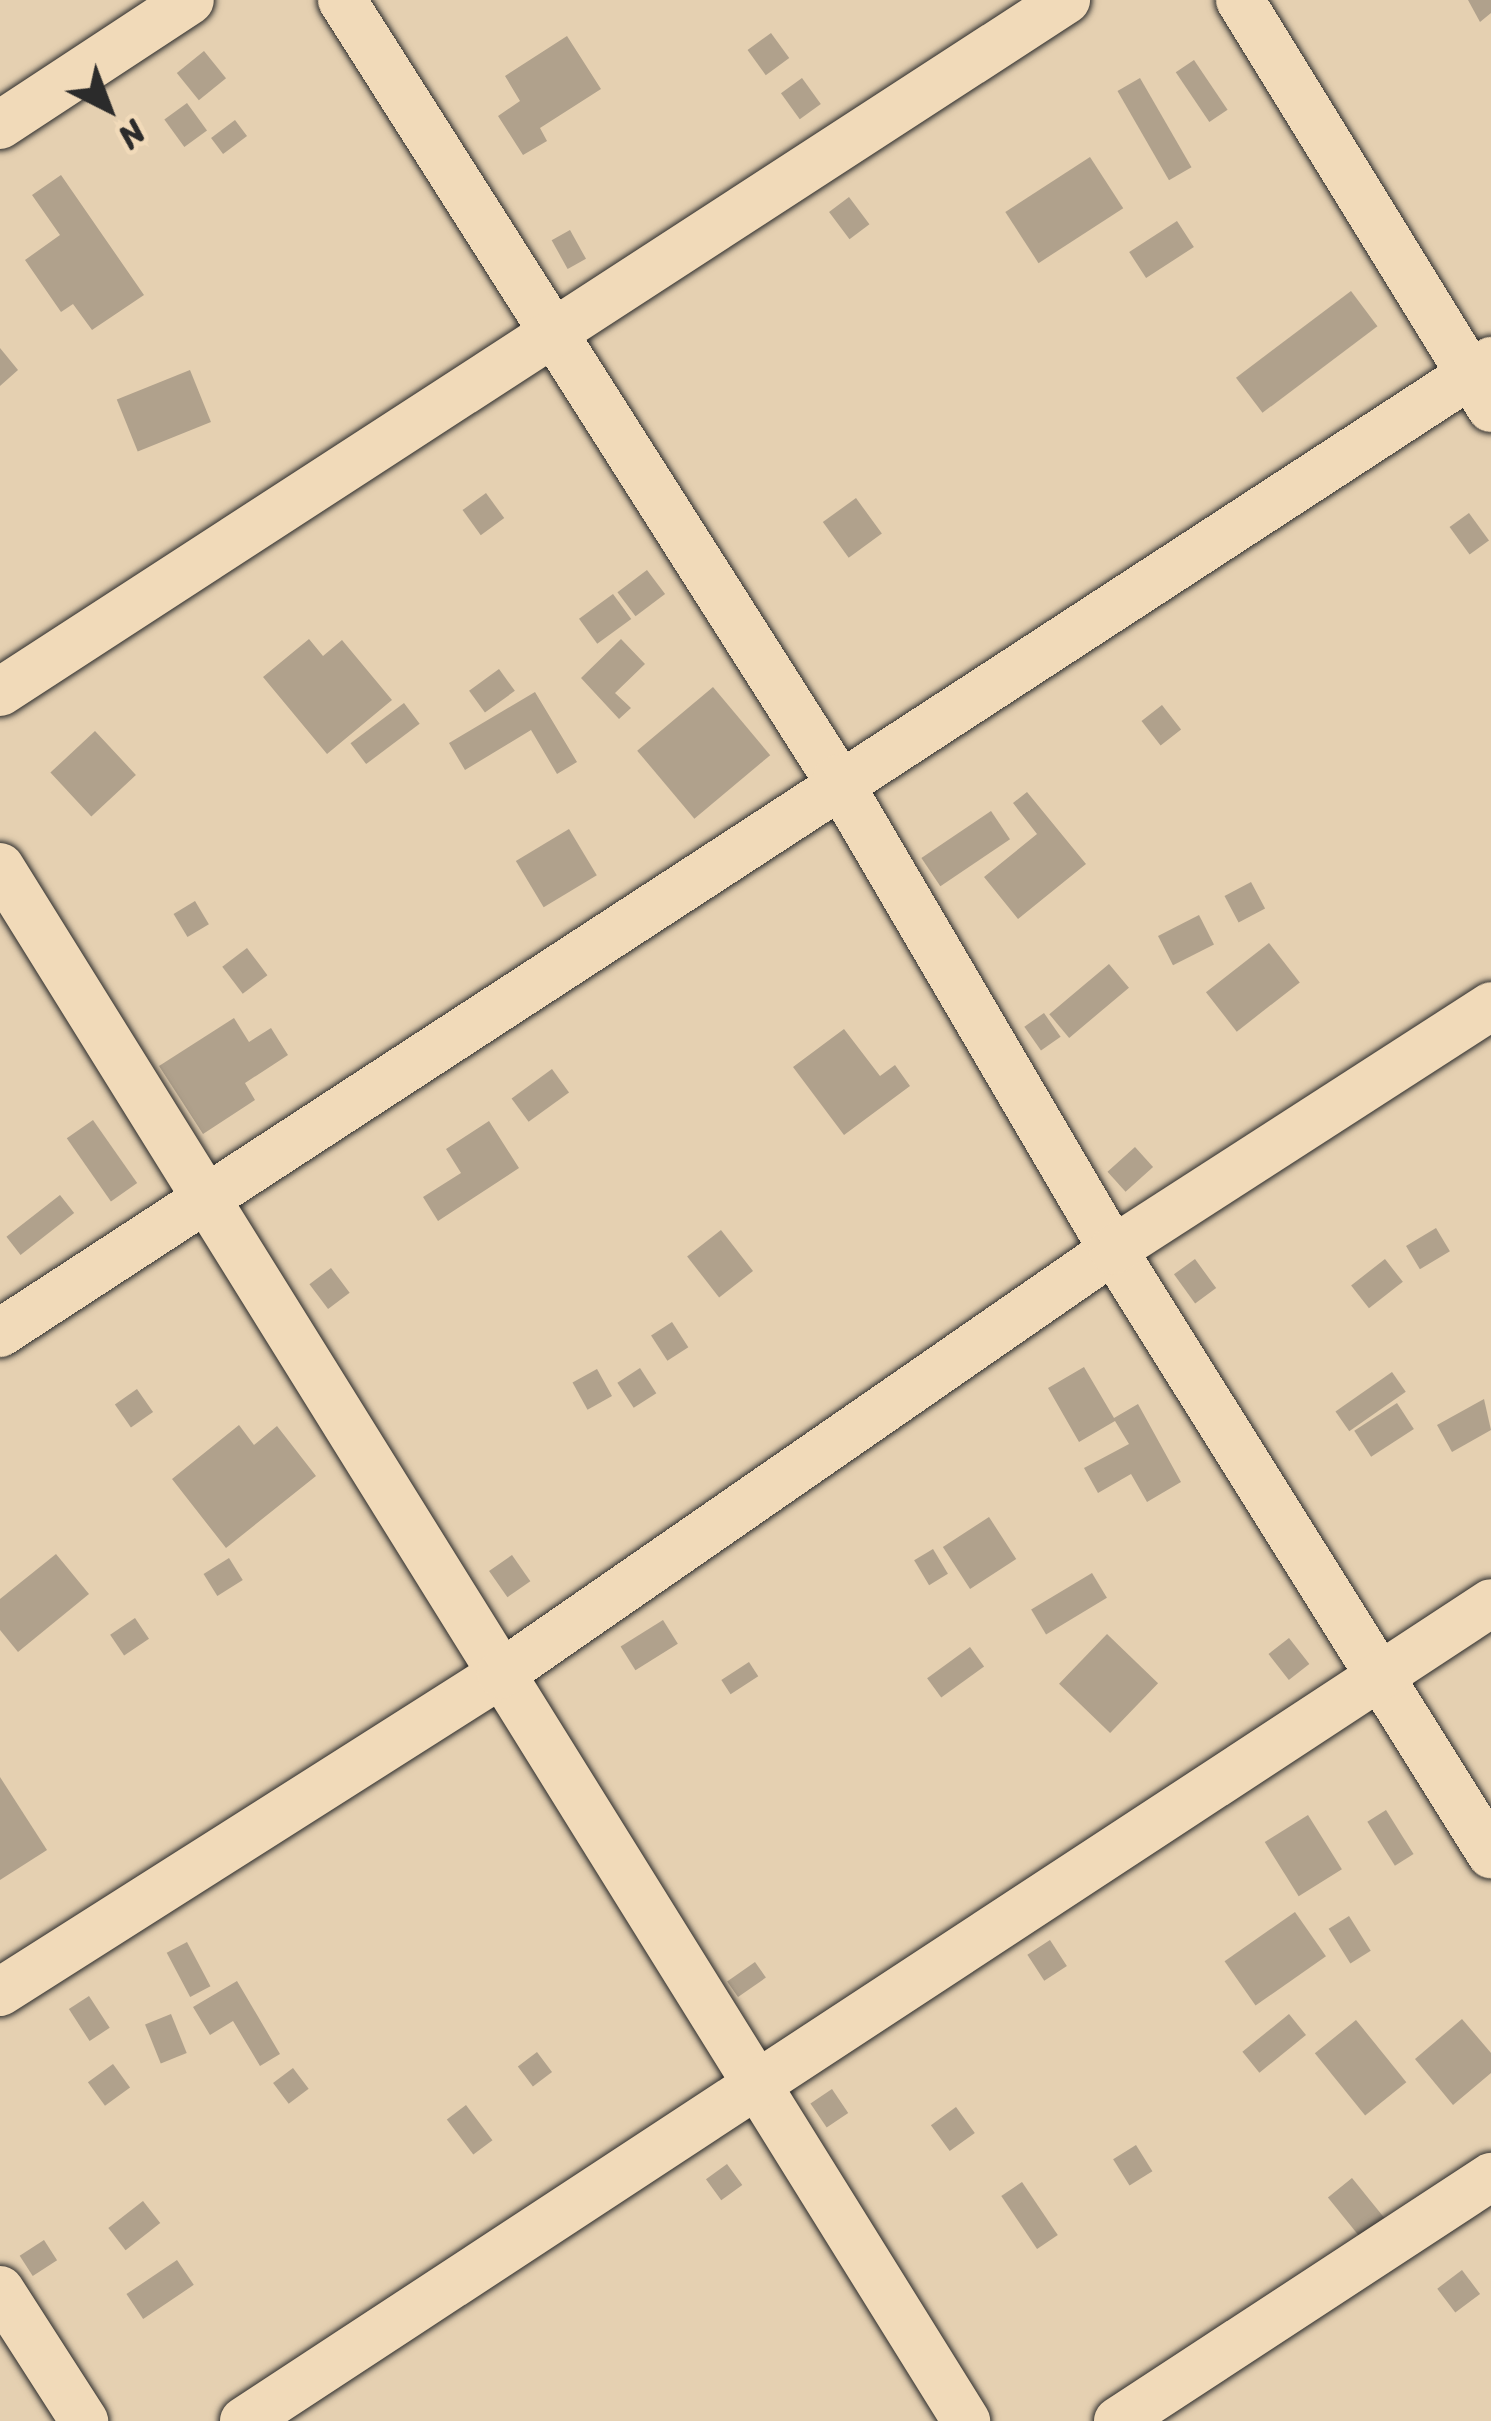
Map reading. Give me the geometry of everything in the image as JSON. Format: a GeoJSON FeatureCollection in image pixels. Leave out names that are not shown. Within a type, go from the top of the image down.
{"type":"FeatureCollection","features":[{"type":"Feature","properties":{"kind":"street"},"geometry":{"type":"LineString","coordinates":[[0,125],[190,0]]}},
{"type":"Feature","properties":{"kind":"street"},"geometry":{"type":"LineString","coordinates":[[342,0],[837,779],[1113,1250],[1491,1854]]}},
{"type":"Feature","properties":{"kind":"street"},"geometry":{"type":"LineString","coordinates":[[0,692],[550,330],[1066,0]]}},
{"type":"Feature","properties":{"kind":"street"},"geometry":{"type":"LineString","coordinates":[[0,1333],[201,1192],[837,779],[1484,381],[1240,0]]}},
{"type":"Feature","properties":{"kind":"street"},"geometry":{"type":"LineString","coordinates":[[0,867],[966,2421]]}},
{"type":"Feature","properties":{"kind":"street"},"geometry":{"type":"LineString","coordinates":[[0,1992],[501,1674],[1113,1250],[1491,1006]]}},
{"type":"Feature","properties":{"kind":"street"},"geometry":{"type":"LineString","coordinates":[[244,2421],[760,2090],[1491,1603]]}},
{"type":"Feature","properties":{"kind":"street"},"geometry":{"type":"LineString","coordinates":[[1118,2421],[1491,2177]]}},
{"type":"Feature","properties":{"kind":"street"},"geometry":{"type":"LineString","coordinates":[[0,2290],[84,2421]]}},
{"type":"Feature","properties":{"kind":"building"},"geometry":{"type":"Polygon","coordinates":[[[1468,0],[1491,0],[1491,13],[1480,22],[1468,0]]]}},
{"type":"Feature","properties":{"kind":"building"},"geometry":{"type":"Polygon","coordinates":[[[771,33],[789,58],[766,75],[748,50],[771,33]]]}},
{"type":"Feature","properties":{"kind":"building"},"geometry":{"type":"Polygon","coordinates":[[[567,36],[601,89],[540,128],[547,141],[523,155],[498,116],[520,101],[505,76],[567,36]]]}},
{"type":"Feature","properties":{"kind":"building"},"geometry":{"type":"Polygon","coordinates":[[[204,51],[226,78],[199,100],[177,73],[204,51]]]}},
{"type":"Feature","properties":{"kind":"building"},"geometry":{"type":"Polygon","coordinates":[[[1194,60],[1228,110],[1209,122],[1176,72],[1194,60]]]}},
{"type":"Feature","properties":{"kind":"building"},"geometry":{"type":"Polygon","coordinates":[[[802,78],[821,104],[800,119],[781,93],[802,78]]]}},
{"type":"Feature","properties":{"kind":"building"},"geometry":{"type":"Polygon","coordinates":[[[1140,78],[1192,167],[1169,180],[1117,91],[1140,78]]]}},
{"type":"Feature","properties":{"kind":"building"},"geometry":{"type":"Polygon","coordinates":[[[187,103],[207,131],[184,147],[164,119],[187,103]]]}},
{"type":"Feature","properties":{"kind":"building"},"geometry":{"type":"Polygon","coordinates":[[[235,120],[247,136],[223,154],[211,138],[235,120]]]}},
{"type":"Feature","properties":{"kind":"building"},"geometry":{"type":"Polygon","coordinates":[[[1090,157],[1123,208],[1039,263],[1005,212],[1090,157]]]}},
{"type":"Feature","properties":{"kind":"building"},"geometry":{"type":"Polygon","coordinates":[[[61,175],[144,295],[92,330],[73,304],[61,312],[25,260],[60,235],[32,195],[61,175]]]}},
{"type":"Feature","properties":{"kind":"building"},"geometry":{"type":"Polygon","coordinates":[[[849,197],[869,224],[849,239],[829,212],[849,197]]]}},
{"type":"Feature","properties":{"kind":"building"},"geometry":{"type":"Polygon","coordinates":[[[1177,221],[1194,247],[1146,278],[1129,252],[1177,221]]]}},
{"type":"Feature","properties":{"kind":"building"},"geometry":{"type":"Polygon","coordinates":[[[570,230],[586,259],[568,269],[552,240],[570,230]]]}},
{"type":"Feature","properties":{"kind":"building"},"geometry":{"type":"Polygon","coordinates":[[[1351,291],[1377,326],[1262,413],[1236,378],[1351,291]]]}},
{"type":"Feature","properties":{"kind":"building"},"geometry":{"type":"Polygon","coordinates":[[[0,348],[18,370],[0,386],[0,348]]]}},
{"type":"Feature","properties":{"kind":"building"},"geometry":{"type":"Polygon","coordinates":[[[190,370],[211,422],[138,452],[117,400],[190,370]]]}},
{"type":"Feature","properties":{"kind":"building"},"geometry":{"type":"Polygon","coordinates":[[[486,493],[504,518],[481,535],[463,510],[486,493]]]}},
{"type":"Feature","properties":{"kind":"building"},"geometry":{"type":"Polygon","coordinates":[[[856,498],[882,534],[849,558],[823,522],[856,498]]]}},
{"type":"Feature","properties":{"kind":"building"},"geometry":{"type":"Polygon","coordinates":[[[1469,513],[1489,541],[1470,555],[1450,527],[1469,513]]]}},
{"type":"Feature","properties":{"kind":"building"},"geometry":{"type":"Polygon","coordinates":[[[647,570],[665,594],[636,616],[617,592],[647,570]]]}},
{"type":"Feature","properties":{"kind":"building"},"geometry":{"type":"Polygon","coordinates":[[[613,594],[631,619],[597,644],[579,619],[613,594]]]}},
{"type":"Feature","properties":{"kind":"building"},"geometry":{"type":"Polygon","coordinates":[[[309,639],[323,656],[342,640],[392,700],[327,754],[263,677],[309,639]]]}},
{"type":"Feature","properties":{"kind":"building"},"geometry":{"type":"Polygon","coordinates":[[[621,639],[645,664],[615,693],[631,708],[619,719],[581,678],[621,639]]]}},
{"type":"Feature","properties":{"kind":"building"},"geometry":{"type":"Polygon","coordinates":[[[499,669],[515,691],[485,713],[469,691],[499,669]]]}},
{"type":"Feature","properties":{"kind":"building"},"geometry":{"type":"Polygon","coordinates":[[[713,687],[770,755],[694,819],[637,751],[713,687]]]}},
{"type":"Feature","properties":{"kind":"building"},"geometry":{"type":"Polygon","coordinates":[[[535,692],[577,762],[557,774],[531,730],[465,770],[449,743],[535,692]]]}},
{"type":"Feature","properties":{"kind":"building"},"geometry":{"type":"Polygon","coordinates":[[[404,703],[420,724],[366,764],[350,743],[404,703]]]}},
{"type":"Feature","properties":{"kind":"building"},"geometry":{"type":"Polygon","coordinates":[[[1162,705],[1181,729],[1161,745],[1142,721],[1162,705]]]}},
{"type":"Feature","properties":{"kind":"building"},"geometry":{"type":"Polygon","coordinates":[[[95,731],[136,775],[91,816],[50,773],[95,731]]]}},
{"type":"Feature","properties":{"kind":"building"},"geometry":{"type":"Polygon","coordinates":[[[1027,792],[1086,864],[1018,919],[984,877],[1037,834],[1013,803],[1027,792]]]}},
{"type":"Feature","properties":{"kind":"building"},"geometry":{"type":"Polygon","coordinates":[[[991,811],[1010,839],[940,886],[921,858],[991,811]]]}},
{"type":"Feature","properties":{"kind":"building"},"geometry":{"type":"Polygon","coordinates":[[[569,829],[597,875],[544,907],[516,861],[569,829]]]}},
{"type":"Feature","properties":{"kind":"building"},"geometry":{"type":"Polygon","coordinates":[[[1251,882],[1265,908],[1239,923],[1225,896],[1251,882]]]}},
{"type":"Feature","properties":{"kind":"building"},"geometry":{"type":"Polygon","coordinates":[[[195,901],[209,924],[187,937],[174,914],[195,901]]]}},
{"type":"Feature","properties":{"kind":"building"},"geometry":{"type":"Polygon","coordinates":[[[1199,915],[1214,944],[1173,965],[1158,936],[1199,915]]]}},
{"type":"Feature","properties":{"kind":"building"},"geometry":{"type":"Polygon","coordinates":[[[1269,943],[1300,982],[1237,1032],[1206,992],[1269,943]]]}},
{"type":"Feature","properties":{"kind":"building"},"geometry":{"type":"Polygon","coordinates":[[[247,948],[267,975],[243,994],[222,967],[247,948]]]}},
{"type":"Feature","properties":{"kind":"building"},"geometry":{"type":"Polygon","coordinates":[[[1109,964],[1129,988],[1069,1038],[1049,1014],[1109,964]]]}},
{"type":"Feature","properties":{"kind":"building"},"geometry":{"type":"Polygon","coordinates":[[[1044,1013],[1061,1037],[1041,1051],[1024,1027],[1044,1013]]]}},
{"type":"Feature","properties":{"kind":"building"},"geometry":{"type":"Polygon","coordinates":[[[234,1018],[249,1042],[271,1028],[288,1055],[245,1083],[255,1100],[203,1134],[159,1066],[234,1018]]]}},
{"type":"Feature","properties":{"kind":"building"},"geometry":{"type":"Polygon","coordinates":[[[844,1029],[880,1076],[895,1065],[910,1086],[844,1135],[793,1067],[844,1029]]]}},
{"type":"Feature","properties":{"kind":"building"},"geometry":{"type":"Polygon","coordinates":[[[552,1069],[569,1092],[529,1122],[512,1098],[552,1069]]]}},
{"type":"Feature","properties":{"kind":"building"},"geometry":{"type":"Polygon","coordinates":[[[93,1120],[137,1183],[111,1201],[67,1138],[93,1120]]]}},
{"type":"Feature","properties":{"kind":"building"},"geometry":{"type":"Polygon","coordinates":[[[489,1121],[519,1168],[438,1221],[423,1197],[461,1173],[446,1149],[489,1121]]]}},
{"type":"Feature","properties":{"kind":"building"},"geometry":{"type":"Polygon","coordinates":[[[1135,1147],[1153,1167],[1126,1192],[1108,1172],[1135,1147]]]}},
{"type":"Feature","properties":{"kind":"building"},"geometry":{"type":"Polygon","coordinates":[[[60,1195],[74,1213],[21,1255],[6,1237],[60,1195]]]}},
{"type":"Feature","properties":{"kind":"building"},"geometry":{"type":"Polygon","coordinates":[[[1436,1228],[1450,1251],[1420,1269],[1406,1246],[1436,1228]]]}},
{"type":"Feature","properties":{"kind":"building"},"geometry":{"type":"Polygon","coordinates":[[[721,1230],[753,1271],[719,1297],[687,1256],[721,1230]]]}},
{"type":"Feature","properties":{"kind":"building"},"geometry":{"type":"Polygon","coordinates":[[[1195,1259],[1216,1288],[1195,1303],[1174,1274],[1195,1259]]]}},
{"type":"Feature","properties":{"kind":"building"},"geometry":{"type":"Polygon","coordinates":[[[1385,1259],[1403,1282],[1369,1308],[1351,1285],[1385,1259]]]}},
{"type":"Feature","properties":{"kind":"building"},"geometry":{"type":"Polygon","coordinates":[[[331,1268],[350,1293],[328,1309],[309,1284],[331,1268]]]}},
{"type":"Feature","properties":{"kind":"building"},"geometry":{"type":"Polygon","coordinates":[[[672,1322],[688,1347],[667,1361],[651,1336],[672,1322]]]}},
{"type":"Feature","properties":{"kind":"building"},"geometry":{"type":"Polygon","coordinates":[[[1084,1367],[1114,1418],[1138,1404],[1181,1482],[1147,1502],[1131,1474],[1098,1493],[1084,1468],[1129,1444],[1115,1421],[1079,1442],[1048,1388],[1084,1367]]]}},
{"type":"Feature","properties":{"kind":"building"},"geometry":{"type":"Polygon","coordinates":[[[640,1368],[656,1393],[634,1408],[617,1383],[640,1368]]]}},
{"type":"Feature","properties":{"kind":"building"},"geometry":{"type":"Polygon","coordinates":[[[597,1369],[612,1396],[588,1410],[573,1383],[597,1369]]]}},
{"type":"Feature","properties":{"kind":"building"},"geometry":{"type":"Polygon","coordinates":[[[1392,1372],[1406,1392],[1349,1431],[1335,1412],[1392,1372]]]}},
{"type":"Feature","properties":{"kind":"building"},"geometry":{"type":"Polygon","coordinates":[[[137,1389],[153,1412],[131,1427],[115,1404],[137,1389]]]}},
{"type":"Feature","properties":{"kind":"building"},"geometry":{"type":"Polygon","coordinates":[[[1484,1399],[1491,1430],[1452,1452],[1437,1425],[1484,1399]]]}},
{"type":"Feature","properties":{"kind":"building"},"geometry":{"type":"Polygon","coordinates":[[[1397,1403],[1414,1429],[1371,1457],[1354,1431],[1397,1403]]]}},
{"type":"Feature","properties":{"kind":"building"},"geometry":{"type":"Polygon","coordinates":[[[239,1425],[254,1445],[277,1426],[316,1476],[226,1548],[172,1479],[239,1425]]]}},
{"type":"Feature","properties":{"kind":"building"},"geometry":{"type":"Polygon","coordinates":[[[989,1517],[1016,1559],[970,1589],[943,1547],[989,1517]]]}},
{"type":"Feature","properties":{"kind":"building"},"geometry":{"type":"Polygon","coordinates":[[[933,1549],[948,1574],[929,1585],[914,1560],[933,1549]]]}},
{"type":"Feature","properties":{"kind":"building"},"geometry":{"type":"Polygon","coordinates":[[[56,1554],[89,1594],[18,1652],[0,1630],[0,1599],[56,1554]]]}},
{"type":"Feature","properties":{"kind":"building"},"geometry":{"type":"Polygon","coordinates":[[[512,1555],[530,1581],[507,1597],[489,1571],[512,1555]]]}},
{"type":"Feature","properties":{"kind":"building"},"geometry":{"type":"Polygon","coordinates":[[[229,1558],[243,1580],[217,1596],[204,1574],[229,1558]]]}},
{"type":"Feature","properties":{"kind":"building"},"geometry":{"type":"Polygon","coordinates":[[[1092,1573],[1107,1598],[1046,1634],[1031,1610],[1092,1573]]]}},
{"type":"Feature","properties":{"kind":"building"},"geometry":{"type":"Polygon","coordinates":[[[135,1618],[149,1639],[124,1656],[110,1635],[135,1618]]]}},
{"type":"Feature","properties":{"kind":"building"},"geometry":{"type":"Polygon","coordinates":[[[663,1620],[678,1644],[635,1670],[621,1646],[663,1620]]]}},
{"type":"Feature","properties":{"kind":"building"},"geometry":{"type":"Polygon","coordinates":[[[1107,1634],[1158,1683],[1110,1733],[1059,1684],[1107,1634]]]}},
{"type":"Feature","properties":{"kind":"building"},"geometry":{"type":"Polygon","coordinates":[[[1289,1638],[1309,1664],[1289,1680],[1269,1654],[1289,1638]]]}},
{"type":"Feature","properties":{"kind":"building"},"geometry":{"type":"Polygon","coordinates":[[[970,1647],[984,1666],[941,1698],[927,1678],[970,1647]]]}},
{"type":"Feature","properties":{"kind":"building"},"geometry":{"type":"Polygon","coordinates":[[[749,1662],[758,1676],[731,1694],[721,1680],[749,1662]]]}},
{"type":"Feature","properties":{"kind":"building"},"geometry":{"type":"Polygon","coordinates":[[[0,1777],[47,1850],[0,1880],[0,1777]]]}},
{"type":"Feature","properties":{"kind":"building"},"geometry":{"type":"Polygon","coordinates":[[[1386,1810],[1414,1854],[1395,1866],[1367,1822],[1386,1810]]]}},
{"type":"Feature","properties":{"kind":"building"},"geometry":{"type":"Polygon","coordinates":[[[1308,1815],[1342,1869],[1299,1896],[1265,1842],[1308,1815]]]}},
{"type":"Feature","properties":{"kind":"building"},"geometry":{"type":"Polygon","coordinates":[[[1295,1912],[1326,1956],[1256,2006],[1225,1961],[1295,1912]]]}},
{"type":"Feature","properties":{"kind":"building"},"geometry":{"type":"Polygon","coordinates":[[[1349,1916],[1371,1951],[1350,1963],[1329,1929],[1349,1916]]]}},
{"type":"Feature","properties":{"kind":"building"},"geometry":{"type":"Polygon","coordinates":[[[1050,1940],[1067,1966],[1044,1981],[1027,1955],[1050,1940]]]}},
{"type":"Feature","properties":{"kind":"building"},"geometry":{"type":"Polygon","coordinates":[[[187,1942],[210,1986],[190,1997],[167,1953],[187,1942]]]}},
{"type":"Feature","properties":{"kind":"building"},"geometry":{"type":"Polygon","coordinates":[[[755,1962],[766,1978],[738,1997],[727,1982],[755,1962]]]}},
{"type":"Feature","properties":{"kind":"building"},"geometry":{"type":"Polygon","coordinates":[[[237,1981],[280,2054],[260,2066],[233,2021],[210,2035],[193,2007],[237,1981]]]}},
{"type":"Feature","properties":{"kind":"building"},"geometry":{"type":"Polygon","coordinates":[[[89,1996],[110,2028],[90,2041],[69,2009],[89,1996]]]}},
{"type":"Feature","properties":{"kind":"building"},"geometry":{"type":"Polygon","coordinates":[[[171,2014],[187,2053],[161,2063],[145,2024],[171,2014]]]}},
{"type":"Feature","properties":{"kind":"building"},"geometry":{"type":"Polygon","coordinates":[[[1289,2014],[1306,2035],[1259,2073],[1242,2052],[1289,2014]]]}},
{"type":"Feature","properties":{"kind":"building"},"geometry":{"type":"Polygon","coordinates":[[[1462,2019],[1491,2053],[1491,2073],[1453,2105],[1415,2059],[1462,2019]]]}},
{"type":"Feature","properties":{"kind":"building"},"geometry":{"type":"Polygon","coordinates":[[[1356,2020],[1406,2082],[1365,2116],[1315,2053],[1356,2020]]]}},
{"type":"Feature","properties":{"kind":"building"},"geometry":{"type":"Polygon","coordinates":[[[537,2052],[552,2072],[533,2086],[518,2066],[537,2052]]]}},
{"type":"Feature","properties":{"kind":"building"},"geometry":{"type":"Polygon","coordinates":[[[113,2064],[130,2087],[105,2106],[88,2082],[113,2064]]]}},
{"type":"Feature","properties":{"kind":"building"},"geometry":{"type":"Polygon","coordinates":[[[293,2068],[309,2089],[289,2104],[273,2083],[293,2068]]]}},
{"type":"Feature","properties":{"kind":"building"},"geometry":{"type":"Polygon","coordinates":[[[832,2089],[848,2113],[827,2128],[810,2104],[832,2089]]]}},
{"type":"Feature","properties":{"kind":"building"},"geometry":{"type":"Polygon","coordinates":[[[466,2105],[492,2140],[473,2155],[447,2119],[466,2105]]]}},
{"type":"Feature","properties":{"kind":"building"},"geometry":{"type":"Polygon","coordinates":[[[956,2107],[975,2133],[950,2151],[931,2125],[956,2107]]]}},
{"type":"Feature","properties":{"kind":"building"},"geometry":{"type":"Polygon","coordinates":[[[1136,2145],[1152,2171],[1130,2186],[1113,2159],[1136,2145]]]}},
{"type":"Feature","properties":{"kind":"building"},"geometry":{"type":"Polygon","coordinates":[[[727,2164],[742,2185],[721,2200],[706,2179],[727,2164]]]}},
{"type":"Feature","properties":{"kind":"building"},"geometry":{"type":"Polygon","coordinates":[[[1352,2178],[1388,2222],[1364,2242],[1328,2198],[1352,2178]]]}},
{"type":"Feature","properties":{"kind":"building"},"geometry":{"type":"Polygon","coordinates":[[[1022,2182],[1058,2235],[1037,2249],[1001,2196],[1022,2182]]]}},
{"type":"Feature","properties":{"kind":"building"},"geometry":{"type":"Polygon","coordinates":[[[143,2201],[160,2223],[126,2250],[108,2228],[143,2201]]]}},
{"type":"Feature","properties":{"kind":"building"},"geometry":{"type":"Polygon","coordinates":[[[44,2240],[57,2260],[33,2276],[20,2256],[44,2240]]]}},
{"type":"Feature","properties":{"kind":"building"},"geometry":{"type":"Polygon","coordinates":[[[177,2260],[194,2285],[143,2319],[126,2294],[177,2260]]]}},
{"type":"Feature","properties":{"kind":"building"},"geometry":{"type":"Polygon","coordinates":[[[1462,2270],[1480,2294],[1455,2313],[1437,2289],[1462,2270]]]}}]}
